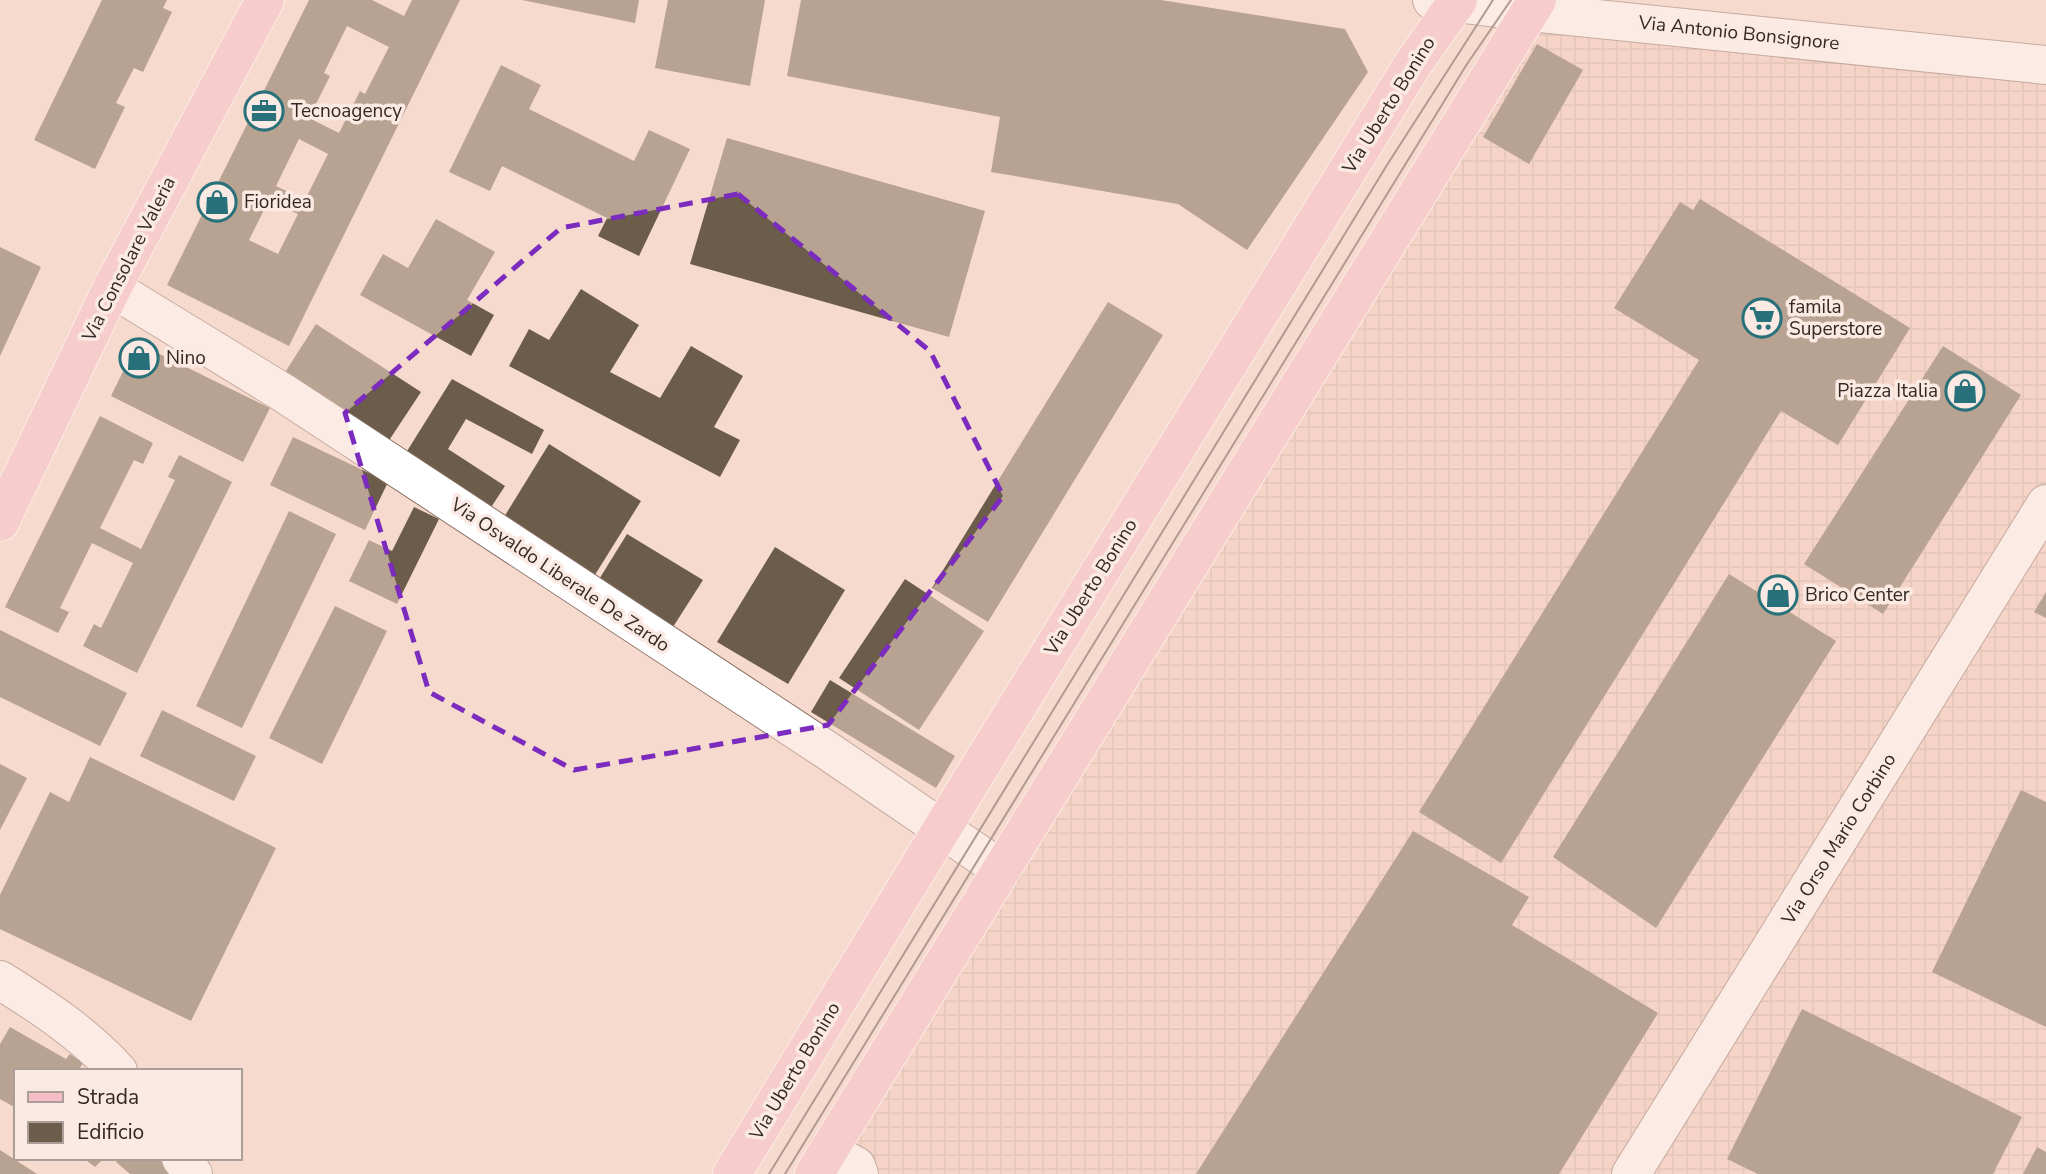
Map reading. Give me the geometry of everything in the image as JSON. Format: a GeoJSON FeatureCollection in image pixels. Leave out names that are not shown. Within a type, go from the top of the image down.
{"type":"FeatureCollection","features":[{"type":"Feature","properties":{"kind":"main road","name":"Via Consolare Valeria"},"geometry":{"type":"LineString","coordinates":[[0,522],[112,288],[265,0]]}},
{"type":"Feature","properties":{"kind":"main road","name":"Via Uberto Bonino"},"geometry":{"type":"LineString","coordinates":[[732,1174],[1413,64],[1448,1]]}},
{"type":"Feature","properties":{"kind":"main road"},"geometry":{"type":"LineString","coordinates":[[821,1163],[1533,6]]}},
{"type":"Feature","properties":{"kind":"street","name":"Via Antonio Bonsignore"},"geometry":{"type":"LineString","coordinates":[[1448,1],[1533,6],[2046,65]]}},
{"type":"Feature","properties":{"kind":"street","name":"Via Osvaldo Liberale De Zardo"},"geometry":{"type":"LineString","coordinates":[[112,288],[282,392],[828,751],[1002,870]]}},
{"type":"Feature","properties":{"kind":"street","name":"Via Orso Mario Corbino"},"geometry":{"type":"LineString","coordinates":[[1631,1174],[2046,505]]}},
{"type":"Feature","properties":{"kind":"street"},"geometry":{"type":"LineString","coordinates":[[0,980],[71,1026],[116,1069]]}},
{"type":"Feature","properties":{"kind":"street"},"geometry":{"type":"LineString","coordinates":[[821,1163],[856,1166],[859,1174]]}},
{"type":"Feature","properties":{"kind":"highlighted area"},"geometry":{"type":"Polygon","coordinates":[[[738,194],[930,351],[1003,496],[828,725],[574,770],[429,692],[345,413],[561,228],[738,194]]]}},
{"type":"Feature","properties":{"kind":"shaded area"},"geometry":{"type":"Polygon","coordinates":[[[1527,3],[2046,49],[2046,1174],[806,1174],[1527,3]]]}},
{"type":"Feature","properties":{"kind":"building"},"geometry":{"type":"Polygon","coordinates":[[[102,0],[167,0],[163,8],[172,12],[143,72],[134,68],[116,103],[125,107],[95,169],[34,140],[102,0]]]}},
{"type":"Feature","properties":{"kind":"building"},"geometry":{"type":"Polygon","coordinates":[[[309,0],[372,0],[404,16],[412,0],[460,0],[289,346],[167,285],[309,0]],[[347,26],[324,73],[330,76],[309,118],[339,133],[360,91],[365,94],[389,47],[347,26]],[[299,139],[276,186],[305,200],[328,154],[299,139]],[[269,200],[249,240],[278,254],[298,214],[269,200]]]}},
{"type":"Feature","properties":{"kind":"building"},"geometry":{"type":"Polygon","coordinates":[[[522,0],[639,0],[635,23],[522,0]]]}},
{"type":"Feature","properties":{"kind":"building"},"geometry":{"type":"Polygon","coordinates":[[[668,0],[765,0],[750,86],[655,68],[668,0]]]}},
{"type":"Feature","properties":{"kind":"building"},"geometry":{"type":"Polygon","coordinates":[[[801,0],[1161,0],[1345,29],[1368,72],[1247,250],[1178,204],[991,172],[1000,117],[787,76],[801,0]]]}},
{"type":"Feature","properties":{"kind":"building"},"geometry":{"type":"Polygon","coordinates":[[[1537,44],[1583,70],[1529,164],[1483,137],[1537,44]]]}},
{"type":"Feature","properties":{"kind":"building"},"geometry":{"type":"Polygon","coordinates":[[[501,65],[541,85],[529,109],[634,161],[649,130],[690,149],[639,256],[598,236],[607,218],[502,166],[490,191],[449,172],[501,65]]]}},
{"type":"Feature","properties":{"kind":"building"},"geometry":{"type":"Polygon","coordinates":[[[727,138],[985,211],[949,337],[690,264],[727,138]]]}},
{"type":"Feature","properties":{"kind":"building"},"geometry":{"type":"Polygon","coordinates":[[[1700,199],[1910,328],[1838,445],[1781,411],[1501,863],[1419,812],[1699,360],[1614,308],[1680,202],[1693,210],[1700,199]]]}},
{"type":"Feature","properties":{"kind":"building"},"geometry":{"type":"Polygon","coordinates":[[[436,219],[495,252],[467,300],[494,315],[471,356],[360,295],[383,254],[408,268],[436,219]]]}},
{"type":"Feature","properties":{"kind":"building"},"geometry":{"type":"Polygon","coordinates":[[[0,247],[41,267],[0,356],[0,247]]]}},
{"type":"Feature","properties":{"kind":"building"},"geometry":{"type":"Polygon","coordinates":[[[581,289],[639,325],[610,372],[660,398],[691,346],[743,376],[714,427],[740,440],[720,477],[509,366],[529,329],[549,340],[581,289]]]}},
{"type":"Feature","properties":{"kind":"building"},"geometry":{"type":"Polygon","coordinates":[[[1108,302],[1163,335],[988,622],[932,588],[1108,302]]]}},
{"type":"Feature","properties":{"kind":"building"},"geometry":{"type":"Polygon","coordinates":[[[316,324],[421,392],[386,445],[282,377],[316,324]]]}},
{"type":"Feature","properties":{"kind":"building"},"geometry":{"type":"Polygon","coordinates":[[[137,343],[270,408],[243,462],[111,396],[137,343]]]}},
{"type":"Feature","properties":{"kind":"building"},"geometry":{"type":"Polygon","coordinates":[[[1943,346],[2021,395],[1883,614],[1804,564],[1943,346]]]}},
{"type":"Feature","properties":{"kind":"building"},"geometry":{"type":"Polygon","coordinates":[[[452,379],[544,430],[532,454],[466,419],[448,449],[505,486],[488,512],[404,456],[452,379]]]}},
{"type":"Feature","properties":{"kind":"building"},"geometry":{"type":"Polygon","coordinates":[[[100,416],[153,443],[143,464],[134,460],[100,528],[141,549],[175,480],[168,477],[179,455],[232,482],[137,673],[83,646],[94,624],[101,628],[133,563],[92,543],[60,608],[69,612],[58,633],[5,607],[100,416]]]}},
{"type":"Feature","properties":{"kind":"building"},"geometry":{"type":"Polygon","coordinates":[[[293,437],[388,482],[365,530],[270,485],[293,437]]]}},
{"type":"Feature","properties":{"kind":"building"},"geometry":{"type":"Polygon","coordinates":[[[549,444],[641,501],[593,578],[501,522],[549,444]]]}},
{"type":"Feature","properties":{"kind":"building"},"geometry":{"type":"Polygon","coordinates":[[[414,507],[439,519],[397,604],[349,581],[369,540],[392,551],[414,507]]]}},
{"type":"Feature","properties":{"kind":"building"},"geometry":{"type":"Polygon","coordinates":[[[289,511],[336,534],[242,728],[196,706],[289,511]]]}},
{"type":"Feature","properties":{"kind":"building"},"geometry":{"type":"Polygon","coordinates":[[[627,534],[703,580],[673,627],[598,581],[627,534]]]}},
{"type":"Feature","properties":{"kind":"building"},"geometry":{"type":"Polygon","coordinates":[[[775,547],[845,590],[788,684],[717,642],[775,547]]]}},
{"type":"Feature","properties":{"kind":"building"},"geometry":{"type":"Polygon","coordinates":[[[1729,574],[1836,641],[1656,928],[1553,857],[1729,574]]]}},
{"type":"Feature","properties":{"kind":"building"},"geometry":{"type":"Polygon","coordinates":[[[905,579],[984,631],[919,730],[839,678],[905,579]]]}},
{"type":"Feature","properties":{"kind":"building"},"geometry":{"type":"Polygon","coordinates":[[[2046,592],[2046,618],[2034,612],[2046,592]]]}},
{"type":"Feature","properties":{"kind":"building"},"geometry":{"type":"Polygon","coordinates":[[[335,606],[387,631],[322,764],[269,738],[335,606]]]}},
{"type":"Feature","properties":{"kind":"building"},"geometry":{"type":"Polygon","coordinates":[[[0,630],[127,693],[100,746],[0,697],[0,630]]]}},
{"type":"Feature","properties":{"kind":"building"},"geometry":{"type":"Polygon","coordinates":[[[830,680],[955,756],[936,788],[811,712],[830,680]]]}},
{"type":"Feature","properties":{"kind":"building"},"geometry":{"type":"Polygon","coordinates":[[[162,710],[256,756],[234,801],[140,756],[162,710]]]}},
{"type":"Feature","properties":{"kind":"building"},"geometry":{"type":"Polygon","coordinates":[[[90,757],[276,848],[191,1021],[0,929],[0,895],[50,792],[69,802],[90,757]]]}},
{"type":"Feature","properties":{"kind":"building"},"geometry":{"type":"Polygon","coordinates":[[[0,764],[27,778],[0,830],[0,764]]]}},
{"type":"Feature","properties":{"kind":"building"},"geometry":{"type":"Polygon","coordinates":[[[2021,790],[2046,802],[2046,1027],[1932,972],[2021,790]]]}},
{"type":"Feature","properties":{"kind":"building"},"geometry":{"type":"Polygon","coordinates":[[[1413,831],[1529,897],[1512,925],[1658,1013],[1559,1174],[1196,1174],[1413,831]]]}},
{"type":"Feature","properties":{"kind":"building"},"geometry":{"type":"Polygon","coordinates":[[[1802,1009],[2022,1117],[1993,1174],[1758,1174],[1727,1159],[1802,1009]]]}},
{"type":"Feature","properties":{"kind":"building"},"geometry":{"type":"Polygon","coordinates":[[[10,1027],[66,1059],[70,1054],[83,1063],[79,1069],[14,1069],[14,1107],[0,1099],[0,1044],[10,1027]]]}},
{"type":"Feature","properties":{"kind":"building"},"geometry":{"type":"Polygon","coordinates":[[[2037,1147],[2046,1152],[2046,1174],[2023,1174],[2037,1147]]]}},
{"type":"Feature","properties":{"kind":"building"},"geometry":{"type":"Polygon","coordinates":[[[0,1150],[37,1174],[0,1174],[0,1150]]]}},
{"type":"Feature","properties":{"kind":"building"},"geometry":{"type":"Polygon","coordinates":[[[86,1160],[102,1160],[95,1167],[86,1160]]]}},
{"type":"Feature","properties":{"kind":"building"},"geometry":{"type":"Polygon","coordinates":[[[172,1160],[186,1174],[130,1174],[116,1162],[172,1160]]]}},
{"type":"Feature","properties":{"kind":"tram line"},"geometry":{"type":"LineString","coordinates":[[769,1174],[1387,165],[1493,0]]}},
{"type":"Feature","properties":{"kind":"tram line"},"geometry":{"type":"LineString","coordinates":[[785,1174],[1467,64],[1511,0]]}},
{"type":"Feature","properties":{"kind":"place","name":"Tecnoagency"},"geometry":{"type":"Point","coordinates":[264,111]}},
{"type":"Feature","properties":{"kind":"place","name":"Fioridea"},"geometry":{"type":"Point","coordinates":[217,202]}},
{"type":"Feature","properties":{"kind":"place","name":"famila Superstore"},"geometry":{"type":"Point","coordinates":[1762,318]}},
{"type":"Feature","properties":{"kind":"place","name":"Nino"},"geometry":{"type":"Point","coordinates":[139,358]}},
{"type":"Feature","properties":{"kind":"place","name":"Piazza Italia"},"geometry":{"type":"Point","coordinates":[1965,391]}},
{"type":"Feature","properties":{"kind":"place","name":"Brico Center"},"geometry":{"type":"Point","coordinates":[1778,595]}}]}
